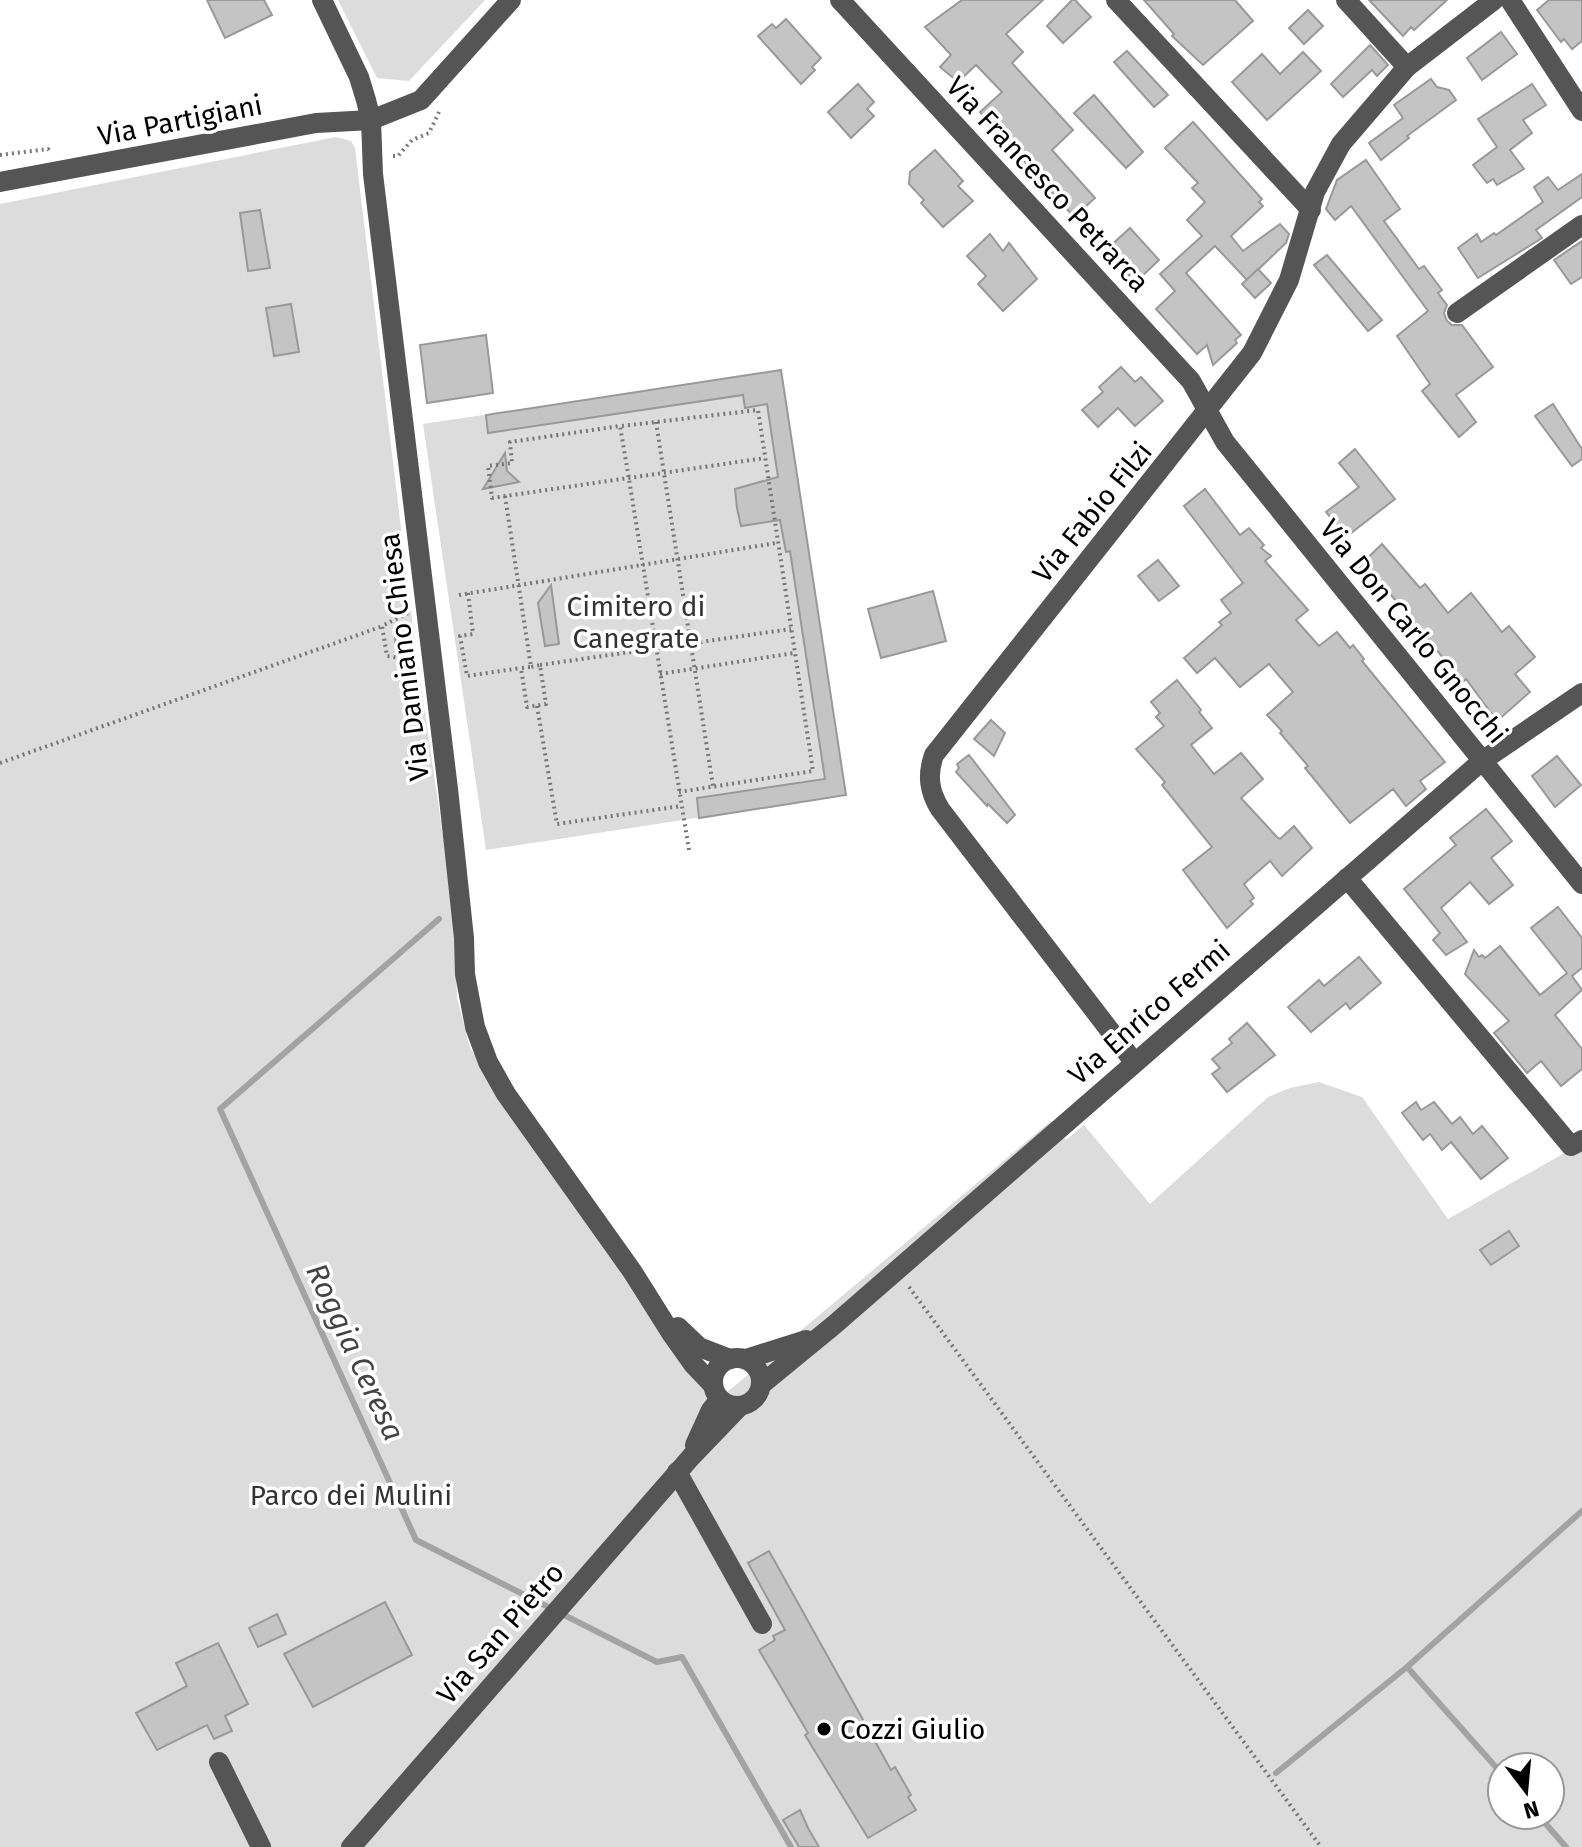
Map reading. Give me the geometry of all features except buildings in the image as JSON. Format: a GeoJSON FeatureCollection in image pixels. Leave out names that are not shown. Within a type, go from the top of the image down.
{"type":"FeatureCollection","features":[{"type":"Feature","properties":{"kind":"street","name":"Via Damiano Chiesa"},"geometry":{"type":"LineString","coordinates":[[322,0],[359,77],[371,120],[372,158],[421,610],[453,835],[465,974],[475,1027],[488,1062],[506,1094],[632,1271],[693,1364],[724,1397]]}},
{"type":"Feature","properties":{"kind":"street","name":"Via Partigiani"},"geometry":{"type":"LineString","coordinates":[[0,182],[316,123],[371,120],[421,100],[511,0]]}},
{"type":"Feature","properties":{"kind":"street","name":"Via Francesco Petrarca"},"geometry":{"type":"LineString","coordinates":[[840,0],[1191,381],[1208,411]]}},
{"type":"Feature","properties":{"kind":"street"},"geometry":{"type":"LineString","coordinates":[[1116,0],[1311,210]]}},
{"type":"Feature","properties":{"kind":"street"},"geometry":{"type":"LineString","coordinates":[[1346,0],[1407,67]]}},
{"type":"Feature","properties":{"kind":"street","name":"Via Fabio Filzi"},"geometry":{"type":"LineString","coordinates":[[1134,1062],[940,809],[930,788],[934,755],[1252,353],[1289,280],[1315,192],[1341,144],[1407,67],[1494,0]]}},
{"type":"Feature","properties":{"kind":"street"},"geometry":{"type":"LineString","coordinates":[[1510,0],[1582,111]]}},
{"type":"Feature","properties":{"kind":"street"},"geometry":{"type":"LineString","coordinates":[[1457,313],[1582,225]]}},
{"type":"Feature","properties":{"kind":"street","name":"Via Don Carlo Gnocchi"},"geometry":{"type":"LineString","coordinates":[[1208,411],[1225,442],[1582,884]]}},
{"type":"Feature","properties":{"kind":"street","name":"Via Enrico Fermi"},"geometry":{"type":"LineString","coordinates":[[762,1384],[834,1325],[1483,760],[1582,693]]}},
{"type":"Feature","properties":{"kind":"street"},"geometry":{"type":"LineString","coordinates":[[1347,878],[1571,1146],[1582,1140]]}},
{"type":"Feature","properties":{"kind":"street","name":"Via Damiano Chiesa"},"geometry":{"type":"LineString","coordinates":[[632,1271],[686,1337],[699,1347],[738,1359]]}},
{"type":"Feature","properties":{"kind":"street"},"geometry":{"type":"LineString","coordinates":[[738,1359],[758,1369],[762,1384],[752,1402],[724,1397],[717,1369],[738,1359],[803,1343],[834,1325]]}},
{"type":"Feature","properties":{"kind":"street","name":"Via San Pietro"},"geometry":{"type":"LineString","coordinates":[[351,1847],[684,1464],[711,1410],[724,1397]]}},
{"type":"Feature","properties":{"kind":"street"},"geometry":{"type":"LineString","coordinates":[[684,1464],[762,1624]]}},
{"type":"Feature","properties":{"kind":"street"},"geometry":{"type":"LineString","coordinates":[[219,1762],[261,1847]]}},
{"type":"Feature","properties":{"kind":"path"},"geometry":{"type":"LineString","coordinates":[[372,158],[398,156],[412,140],[429,133],[444,103]]}},
{"type":"Feature","properties":{"kind":"path"},"geometry":{"type":"LineString","coordinates":[[0,155],[48,149],[55,156]]}},
{"type":"Feature","properties":{"kind":"path"},"geometry":{"type":"LineString","coordinates":[[679,792],[813,771],[758,410],[510,442],[512,463],[488,466],[492,498],[765,458]]}},
{"type":"Feature","properties":{"kind":"path"},"geometry":{"type":"LineString","coordinates":[[656,422],[713,786]]}},
{"type":"Feature","properties":{"kind":"path"},"geometry":{"type":"LineString","coordinates":[[620,426],[689,850]]}},
{"type":"Feature","properties":{"kind":"path"},"geometry":{"type":"LineString","coordinates":[[505,496],[531,667]]}},
{"type":"Feature","properties":{"kind":"path"},"geometry":{"type":"LineString","coordinates":[[459,595],[777,543]]}},
{"type":"Feature","properties":{"kind":"path"},"geometry":{"type":"LineString","coordinates":[[468,593],[473,634],[460,636],[467,676],[791,629]]}},
{"type":"Feature","properties":{"kind":"path"},"geometry":{"type":"LineString","coordinates":[[0,763],[421,610]]}},
{"type":"Feature","properties":{"kind":"path"},"geometry":{"type":"LineString","coordinates":[[382,626],[421,610]]}},
{"type":"Feature","properties":{"kind":"path"},"geometry":{"type":"LineString","coordinates":[[382,626],[387,656],[422,661]]}},
{"type":"Feature","properties":{"kind":"path"},"geometry":{"type":"LineString","coordinates":[[660,674],[794,653]]}},
{"type":"Feature","properties":{"kind":"path"},"geometry":{"type":"LineString","coordinates":[[521,668],[527,707],[537,706],[546,704],[540,665]]}},
{"type":"Feature","properties":{"kind":"path"},"geometry":{"type":"LineString","coordinates":[[537,706],[557,824],[681,806]]}},
{"type":"Feature","properties":{"kind":"path"},"geometry":{"type":"LineString","coordinates":[[909,1287],[1321,1847]]}},
{"type":"Feature","properties":{"kind":"green space"},"geometry":{"type":"Polygon","coordinates":[[[338,0],[485,0],[409,81],[377,78],[338,0]]]}},
{"type":"Feature","properties":{"kind":"green space","name":"Parco dei Mulini"},"geometry":{"type":"Polygon","coordinates":[[[336,137],[351,141],[355,148],[415,644],[455,919],[457,998],[470,1048],[713,1404],[1051,1121],[1066,1140],[1084,1125],[1150,1204],[1268,1097],[1290,1088],[1319,1082],[1362,1097],[1448,1219],[1582,1143],[1582,1847],[0,1847],[0,204],[336,137]]]}},
{"type":"Feature","properties":{"kind":"green space","name":"Cimitero di Canegrate"},"geometry":{"type":"Polygon","coordinates":[[[781,370],[846,795],[486,850],[423,424],[781,370]]]}},
{"type":"Feature","properties":{"kind":"waterway","name":"Roggia Ceresa"},"geometry":{"type":"LineString","coordinates":[[439,919],[220,1109],[416,1540],[657,1662],[682,1657],[791,1847]]}},
{"type":"Feature","properties":{"kind":"waterway"},"geometry":{"type":"LineString","coordinates":[[1276,1773],[1407,1667],[1582,1511]]}},
{"type":"Feature","properties":{"kind":"waterway"},"geometry":{"type":"LineString","coordinates":[[1407,1667],[1486,1756]]}},
{"type":"Feature","properties":{"kind":"waterway"},"geometry":{"type":"LineString","coordinates":[[1552,1831],[1566,1847]]}},
{"type":"Feature","properties":{"kind":"place","name":"Cozzi Giulio"},"geometry":{"type":"Point","coordinates":[824,1729]}}]}
